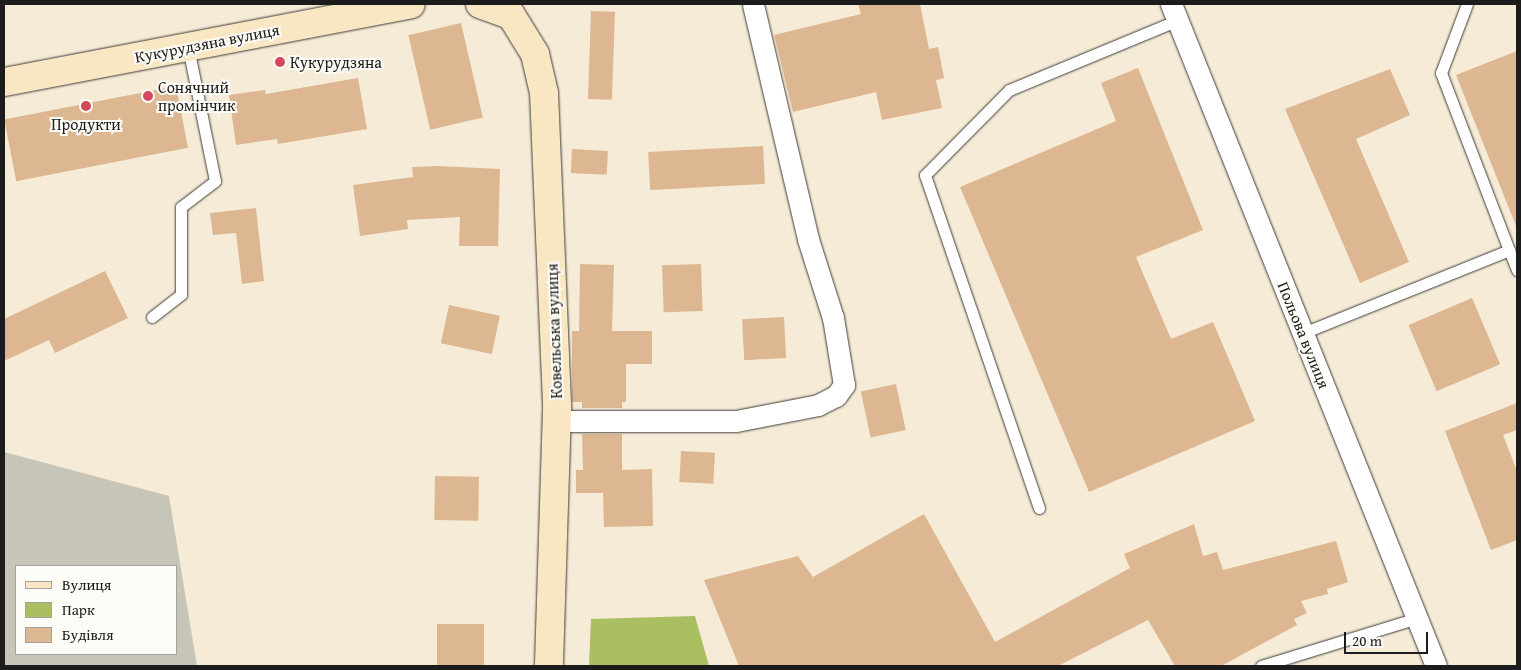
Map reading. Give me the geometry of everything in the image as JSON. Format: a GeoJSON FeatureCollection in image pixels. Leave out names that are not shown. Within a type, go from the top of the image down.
{"type":"FeatureCollection","features":[{"type":"Feature","properties":{"kind":"main road","name":"Кукурудзяна вулиця"},"geometry":{"type":"LineString","coordinates":[[4,82],[411,4]]}},
{"type":"Feature","properties":{"kind":"main road"},"geometry":{"type":"LineString","coordinates":[[480,4],[516,8]]}},
{"type":"Feature","properties":{"kind":"main road","name":"Ковельська вулиця"},"geometry":{"type":"LineString","coordinates":[[516,8],[535,54],[544,93],[556,421],[549,666]]}},
{"type":"Feature","properties":{"kind":"street"},"geometry":{"type":"LineString","coordinates":[[556,421],[736,421],[818,405],[836,396],[844,385],[833,318],[806,230],[752,4]]}},
{"type":"Feature","properties":{"kind":"street","name":"Польова вулиця"},"geometry":{"type":"LineString","coordinates":[[1174,12],[1436,666]]}},
{"type":"Feature","properties":{"kind":"lane"},"geometry":{"type":"LineString","coordinates":[[1468,4],[1441,73],[1517,270]]}},
{"type":"Feature","properties":{"kind":"lane"},"geometry":{"type":"LineString","coordinates":[[1039,508],[925,175],[1009,90],[1174,12]]}},
{"type":"Feature","properties":{"kind":"lane"},"geometry":{"type":"LineString","coordinates":[[152,318],[181,294],[181,207],[215,180],[188,46]]}},
{"type":"Feature","properties":{"kind":"lane"},"geometry":{"type":"LineString","coordinates":[[1303,333],[1509,250]]}},
{"type":"Feature","properties":{"kind":"lane"},"geometry":{"type":"LineString","coordinates":[[1262,666],[1417,618]]}},
{"type":"Feature","properties":{"kind":"shaded area"},"geometry":{"type":"Polygon","coordinates":[[[4,452],[169,496],[197,666],[4,666],[4,452]]]}},
{"type":"Feature","properties":{"kind":"green space"},"geometry":{"type":"Polygon","coordinates":[[[695,616],[709,666],[589,666],[591,619],[695,616]]]}},
{"type":"Feature","properties":{"kind":"building"},"geometry":{"type":"Polygon","coordinates":[[[858,4],[920,4],[929,49],[938,47],[944,78],[936,80],[942,108],[882,120],[876,92],[793,112],[774,35],[861,14],[858,4]]]}},
{"type":"Feature","properties":{"kind":"building"},"geometry":{"type":"Polygon","coordinates":[[[591,11],[615,12],[612,100],[588,99],[591,11]]]}},
{"type":"Feature","properties":{"kind":"building"},"geometry":{"type":"Polygon","coordinates":[[[461,23],[483,118],[430,130],[408,35],[461,23]]]}},
{"type":"Feature","properties":{"kind":"building"},"geometry":{"type":"Polygon","coordinates":[[[1517,51],[1517,225],[1516,226],[1456,75],[1517,51]]]}},
{"type":"Feature","properties":{"kind":"building"},"geometry":{"type":"Polygon","coordinates":[[[1138,68],[1203,230],[1136,257],[1171,339],[1213,322],[1255,421],[1089,492],[960,187],[1116,121],[1101,83],[1138,68]]]}},
{"type":"Feature","properties":{"kind":"building"},"geometry":{"type":"Polygon","coordinates":[[[1390,69],[1410,115],[1356,139],[1409,262],[1360,283],[1285,109],[1390,69]]]}},
{"type":"Feature","properties":{"kind":"building"},"geometry":{"type":"Polygon","coordinates":[[[358,78],[367,129],[278,144],[277,139],[236,145],[229,95],[265,90],[266,94],[358,78]]]}},
{"type":"Feature","properties":{"kind":"building"},"geometry":{"type":"Polygon","coordinates":[[[176,86],[188,148],[16,181],[4,119],[176,86]]]}},
{"type":"Feature","properties":{"kind":"building"},"geometry":{"type":"Polygon","coordinates":[[[763,146],[765,184],[650,190],[648,152],[763,146]]]}},
{"type":"Feature","properties":{"kind":"building"},"geometry":{"type":"Polygon","coordinates":[[[572,149],[608,151],[607,175],[571,173],[572,149]]]}},
{"type":"Feature","properties":{"kind":"building"},"geometry":{"type":"Polygon","coordinates":[[[438,166],[500,169],[498,246],[459,246],[460,217],[407,220],[408,229],[360,236],[353,185],[413,177],[412,167],[438,166]]]}},
{"type":"Feature","properties":{"kind":"building"},"geometry":{"type":"Polygon","coordinates":[[[256,208],[264,281],[242,284],[236,233],[213,235],[210,213],[256,208]]]}},
{"type":"Feature","properties":{"kind":"building"},"geometry":{"type":"Polygon","coordinates":[[[580,264],[614,265],[612,331],[652,331],[652,364],[626,364],[626,402],[622,402],[622,408],[582,408],[582,402],[572,402],[572,331],[579,331],[580,264]]]}},
{"type":"Feature","properties":{"kind":"building"},"geometry":{"type":"Polygon","coordinates":[[[701,264],[703,311],[664,312],[662,265],[701,264]]]}},
{"type":"Feature","properties":{"kind":"building"},"geometry":{"type":"Polygon","coordinates":[[[105,271],[128,318],[55,353],[49,340],[4,361],[4,319],[105,271]]]}},
{"type":"Feature","properties":{"kind":"building"},"geometry":{"type":"Polygon","coordinates":[[[1472,298],[1500,364],[1437,391],[1408,325],[1472,298]]]}},
{"type":"Feature","properties":{"kind":"building"},"geometry":{"type":"Polygon","coordinates":[[[449,305],[500,316],[492,354],[441,343],[449,305]]]}},
{"type":"Feature","properties":{"kind":"building"},"geometry":{"type":"Polygon","coordinates":[[[784,317],[786,358],[744,360],[742,319],[784,317]]]}},
{"type":"Feature","properties":{"kind":"building"},"geometry":{"type":"Polygon","coordinates":[[[896,384],[906,430],[871,437],[861,391],[896,384]]]}},
{"type":"Feature","properties":{"kind":"building"},"geometry":{"type":"Polygon","coordinates":[[[1517,403],[1517,430],[1503,435],[1517,471],[1517,540],[1491,550],[1445,431],[1517,403]]]}},
{"type":"Feature","properties":{"kind":"building"},"geometry":{"type":"Polygon","coordinates":[[[582,434],[622,434],[622,470],[652,469],[653,526],[604,527],[603,493],[576,493],[576,470],[583,470],[582,434]]]}},
{"type":"Feature","properties":{"kind":"building"},"geometry":{"type":"Polygon","coordinates":[[[681,451],[715,453],[713,484],[679,482],[681,451]]]}},
{"type":"Feature","properties":{"kind":"building"},"geometry":{"type":"Polygon","coordinates":[[[435,476],[479,477],[478,521],[434,520],[435,476]]]}},
{"type":"Feature","properties":{"kind":"building"},"geometry":{"type":"Polygon","coordinates":[[[924,514],[995,642],[1130,568],[1124,554],[1194,524],[1203,556],[1217,552],[1223,570],[1336,541],[1348,582],[1327,589],[1328,594],[1301,601],[1307,613],[1294,619],[1297,625],[1221,666],[1175,666],[1148,620],[1058,666],[739,666],[704,580],[798,556],[813,577],[924,514]]]}},
{"type":"Feature","properties":{"kind":"building"},"geometry":{"type":"Polygon","coordinates":[[[437,624],[484,624],[484,666],[437,666],[437,624]]]}},
{"type":"Feature","properties":{"kind":"place","name":"Кукурудзяна"},"geometry":{"type":"Point","coordinates":[280,62]}},
{"type":"Feature","properties":{"kind":"place","name":"Сонячний промінчик"},"geometry":{"type":"Point","coordinates":[148,96]}},
{"type":"Feature","properties":{"kind":"place","name":"Продукти"},"geometry":{"type":"Point","coordinates":[86,106]}}]}
